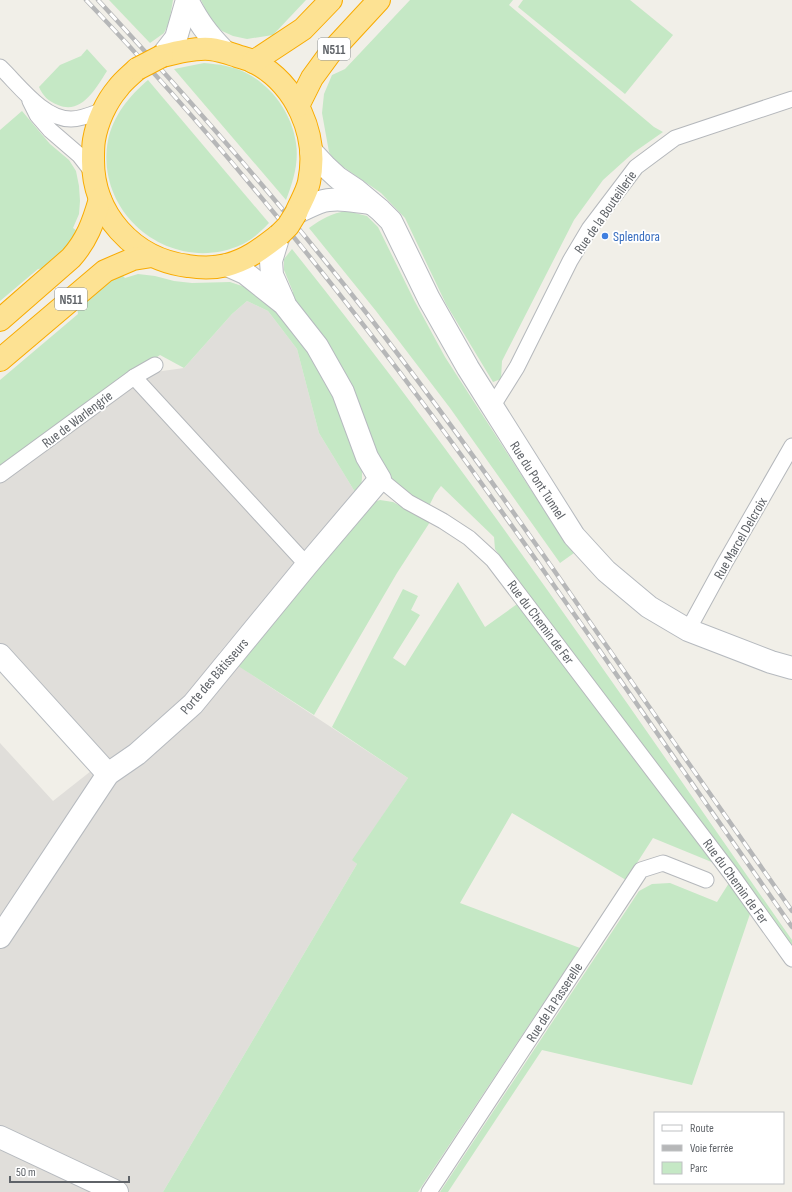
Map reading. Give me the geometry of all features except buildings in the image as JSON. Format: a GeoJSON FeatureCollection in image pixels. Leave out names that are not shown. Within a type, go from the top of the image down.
{"type":"FeatureCollection","features":[{"type":"Feature","properties":{"kind":"highway","name":"N511"},"geometry":{"type":"LineString","coordinates":[[253,62],[303,29],[331,0]]}},
{"type":"Feature","properties":{"kind":"highway","name":"N511"},"geometry":{"type":"LineString","coordinates":[[298,106],[312,78],[331,52],[379,0]]}},
{"type":"Feature","properties":{"kind":"highway"},"geometry":{"type":"LineString","coordinates":[[196,49],[224,51],[253,62],[267,70],[279,80],[289,92],[305,120],[309,136],[311,152],[309,182],[296,213],[288,226],[279,235],[252,255],[227,265],[201,268],[176,265],[152,256],[135,245],[121,232],[109,217],[100,199],[93,173],[94,141],[104,110],[117,88],[138,69],[162,56],[196,49]]}},
{"type":"Feature","properties":{"kind":"highway","name":"N511"},"geometry":{"type":"LineString","coordinates":[[0,320],[71,258],[81,247],[89,233],[100,199]]}},
{"type":"Feature","properties":{"kind":"highway","name":"N511"},"geometry":{"type":"LineString","coordinates":[[0,360],[105,271],[133,258],[152,256]]}},
{"type":"Feature","properties":{"kind":"street"},"geometry":{"type":"LineString","coordinates":[[187,0],[198,21],[208,35],[224,51]]}},
{"type":"Feature","properties":{"kind":"street"},"geometry":{"type":"LineString","coordinates":[[162,56],[176,38],[187,0]]}},
{"type":"Feature","properties":{"kind":"street"},"geometry":{"type":"LineString","coordinates":[[0,67],[28,97],[54,116],[71,119],[88,116],[104,110]]}},
{"type":"Feature","properties":{"kind":"street"},"geometry":{"type":"LineString","coordinates":[[28,97],[36,115],[50,130],[79,155],[93,173]]}},
{"type":"Feature","properties":{"kind":"street","name":"Rue de la Bouteillerie"},"geometry":{"type":"LineString","coordinates":[[492,407],[517,367],[570,261],[589,229],[636,167],[675,138],[792,99]]}},
{"type":"Feature","properties":{"kind":"street","name":"Rue du Pont Tunnel"},"geometry":{"type":"LineString","coordinates":[[311,152],[338,178],[356,190],[391,221],[429,299],[468,368],[574,536],[606,572],[649,607],[688,630],[771,662],[792,668]]}},
{"type":"Feature","properties":{"kind":"street"},"geometry":{"type":"LineString","coordinates":[[296,213],[321,202],[333,200],[353,200],[370,203]]}},
{"type":"Feature","properties":{"kind":"street","name":"Rue du Chemin de Fer"},"geometry":{"type":"LineString","coordinates":[[279,235],[271,261],[272,275],[284,304]]}},
{"type":"Feature","properties":{"kind":"street","name":"Rue du Chemin de Fer"},"geometry":{"type":"LineString","coordinates":[[227,265],[245,273],[284,304],[318,346],[343,392],[367,457],[380,479],[408,502],[443,521],[469,538],[493,560],[732,875],[792,958]]}},
{"type":"Feature","properties":{"kind":"street","name":"Rue de Warlengrie"},"geometry":{"type":"LineString","coordinates":[[0,475],[134,377],[155,365]]}},
{"type":"Feature","properties":{"kind":"street"},"geometry":{"type":"LineString","coordinates":[[134,377],[307,565]]}},
{"type":"Feature","properties":{"kind":"street","name":"Rue Marcel Delcroix"},"geometry":{"type":"LineString","coordinates":[[688,630],[792,446]]}},
{"type":"Feature","properties":{"kind":"street","name":"Porte des Bâtisseurs"},"geometry":{"type":"LineString","coordinates":[[0,937],[108,774],[137,754],[193,704],[380,479]]}},
{"type":"Feature","properties":{"kind":"street"},"geometry":{"type":"LineString","coordinates":[[0,655],[108,774]]}},
{"type":"Feature","properties":{"kind":"street","name":"Rue de la Passerelle"},"geometry":{"type":"LineString","coordinates":[[429,1192],[641,870],[663,864],[706,880]]}},
{"type":"Feature","properties":{"kind":"street"},"geometry":{"type":"LineString","coordinates":[[0,1137],[117,1192]]}},
{"type":"Feature","properties":{"kind":"shaded area"},"geometry":{"type":"Polygon","coordinates":[[[247,301],[268,311],[297,349],[319,433],[355,492],[219,653],[408,778],[353,860],[357,864],[163,1192],[0,1192],[0,743],[53,801],[91,771],[0,645],[0,482],[148,373],[184,368],[232,314],[247,301]]]}},
{"type":"Feature","properties":{"kind":"green space"},"geometry":{"type":"Polygon","coordinates":[[[109,0],[173,0],[169,23],[164,33],[150,43],[109,0]]]}},
{"type":"Feature","properties":{"kind":"green space"},"geometry":{"type":"Polygon","coordinates":[[[201,0],[306,0],[273,35],[247,39],[233,36],[222,31],[211,21],[201,0]]]}},
{"type":"Feature","properties":{"kind":"green space"},"geometry":{"type":"Polygon","coordinates":[[[410,0],[513,0],[509,5],[654,127],[663,132],[633,153],[603,180],[574,220],[502,361],[501,379],[493,382],[446,304],[405,218],[381,193],[336,162],[329,152],[322,113],[324,94],[332,75],[345,69],[410,0]]]}},
{"type":"Feature","properties":{"kind":"green space"},"geometry":{"type":"Polygon","coordinates":[[[523,0],[630,0],[673,35],[625,94],[518,7],[523,0]]]}},
{"type":"Feature","properties":{"kind":"green space"},"geometry":{"type":"Polygon","coordinates":[[[87,49],[107,71],[98,85],[87,98],[74,106],[67,107],[51,102],[44,96],[39,87],[60,65],[81,56],[87,49]]]}},
{"type":"Feature","properties":{"kind":"green space"},"geometry":{"type":"Polygon","coordinates":[[[204,63],[226,66],[251,76],[263,84],[281,105],[293,130],[297,150],[295,172],[286,200],[174,69],[204,63]]]}},
{"type":"Feature","properties":{"kind":"green space"},"geometry":{"type":"Polygon","coordinates":[[[148,80],[269,223],[257,235],[247,242],[217,252],[190,252],[166,246],[144,233],[126,215],[113,193],[107,168],[108,140],[110,131],[123,107],[134,93],[148,80]]]}},
{"type":"Feature","properties":{"kind":"green space"},"geometry":{"type":"Polygon","coordinates":[[[22,111],[50,144],[69,160],[76,171],[79,186],[79,214],[73,228],[77,231],[65,250],[46,268],[38,269],[0,301],[0,130],[22,111]]]}},
{"type":"Feature","properties":{"kind":"green space"},"geometry":{"type":"Polygon","coordinates":[[[347,211],[367,216],[378,227],[414,300],[445,357],[529,487],[574,553],[560,563],[450,408],[376,311],[309,228],[327,217],[336,213],[347,211]]]}},
{"type":"Feature","properties":{"kind":"green space"},"geometry":{"type":"Polygon","coordinates":[[[292,249],[422,418],[548,590],[792,940],[792,955],[528,597],[495,549],[494,537],[441,486],[428,508],[403,490],[386,472],[290,298],[293,292],[284,270],[284,259],[292,249]]]}},
{"type":"Feature","properties":{"kind":"green space"},"geometry":{"type":"Polygon","coordinates":[[[121,274],[125,278],[138,274],[192,283],[230,282],[245,287],[256,293],[260,291],[299,334],[328,384],[362,470],[362,482],[358,490],[355,492],[319,433],[297,349],[268,311],[247,301],[232,314],[184,368],[160,355],[0,466],[0,380],[78,314],[77,307],[110,280],[121,274]]]}},
{"type":"Feature","properties":{"kind":"green space"},"geometry":{"type":"Polygon","coordinates":[[[380,500],[393,502],[430,522],[397,573],[314,715],[238,666],[368,504],[380,500]]]}},
{"type":"Feature","properties":{"kind":"green space"},"geometry":{"type":"Polygon","coordinates":[[[458,582],[485,627],[520,602],[752,908],[692,1085],[542,1050],[448,1192],[440,1192],[639,891],[652,884],[670,883],[717,902],[729,883],[714,863],[653,838],[626,880],[512,813],[460,903],[580,948],[418,1192],[163,1192],[357,864],[352,860],[408,778],[332,727],[403,589],[418,596],[411,610],[420,615],[393,658],[405,666],[458,582]]]}},
{"type":"Feature","properties":{"kind":"railway"},"geometry":{"type":"LineString","coordinates":[[86,0],[132,49],[221,150],[308,254],[391,360],[512,526],[792,927]]}},
{"type":"Feature","properties":{"kind":"railway"},"geometry":{"type":"LineString","coordinates":[[98,0],[168,77],[270,194],[336,274],[397,353],[511,509],[792,911]]}},
{"type":"Feature","properties":{"kind":"place","name":"Splendora"},"geometry":{"type":"Point","coordinates":[605,236]}}]}
